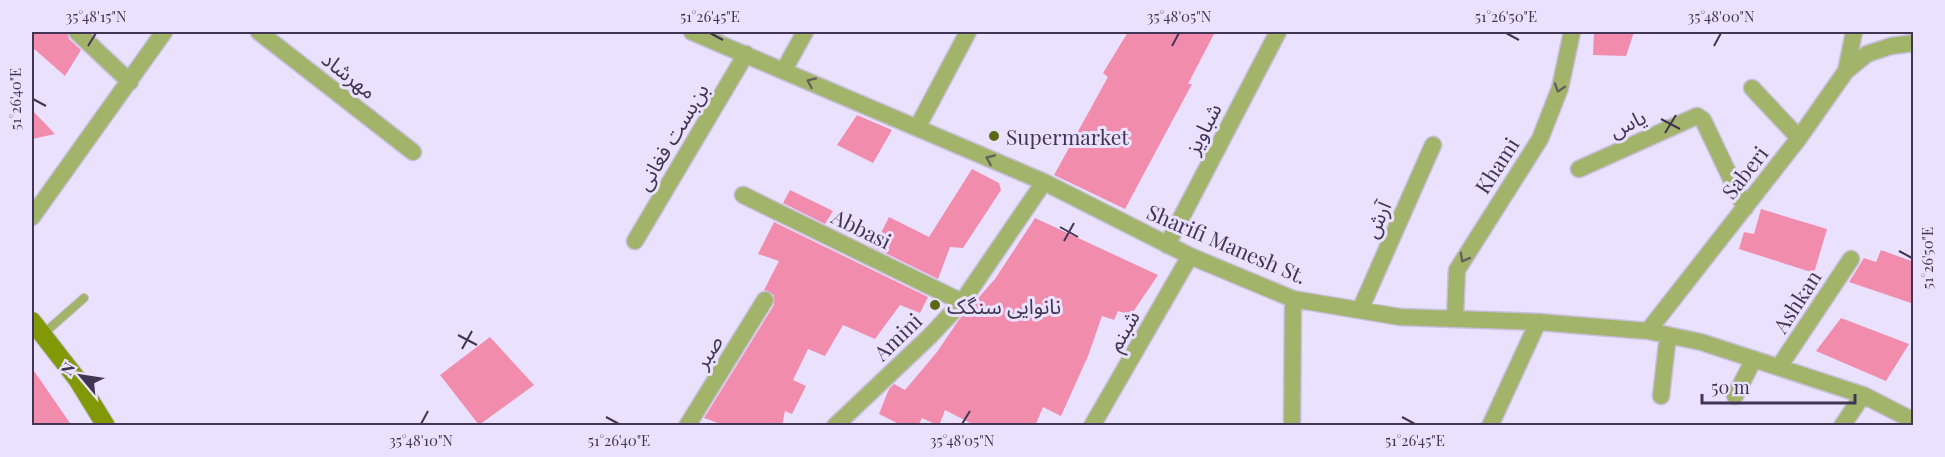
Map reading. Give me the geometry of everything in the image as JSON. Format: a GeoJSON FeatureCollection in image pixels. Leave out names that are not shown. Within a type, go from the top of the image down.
{"type":"FeatureCollection","features":[{"type":"Feature","properties":{"kind":"main road"},"geometry":{"type":"LineString","coordinates":[[37,328],[77,379],[106,426]]}},
{"type":"Feature","properties":{"kind":"street"},"geometry":{"type":"LineString","coordinates":[[77,32],[130,82]]}},
{"type":"Feature","properties":{"kind":"street"},"geometry":{"type":"LineString","coordinates":[[32,218],[164,32]]}},
{"type":"Feature","properties":{"kind":"street","name":"مهرشاد"},"geometry":{"type":"LineString","coordinates":[[259,32],[413,152]]}},
{"type":"Feature","properties":{"kind":"street","name":"Sharifi Manesh St."},"geometry":{"type":"LineString","coordinates":[[692,32],[1044,182],[1190,256],[1293,299],[1400,317],[1538,322],[1648,331],[1701,342],[1863,395],[1914,421]]}},
{"type":"Feature","properties":{"kind":"street"},"geometry":{"type":"LineString","coordinates":[[784,70],[805,32]]}},
{"type":"Feature","properties":{"kind":"street"},"geometry":{"type":"LineString","coordinates":[[917,128],[968,32]]}},
{"type":"Feature","properties":{"kind":"street","name":"شباویز"},"geometry":{"type":"LineString","coordinates":[[1167,245],[1278,32]]}},
{"type":"Feature","properties":{"kind":"street","name":"Khami"},"geometry":{"type":"LineString","coordinates":[[1455,318],[1457,270],[1540,139],[1560,88],[1572,32]]}},
{"type":"Feature","properties":{"kind":"street","name":"Saberi"},"geometry":{"type":"LineString","coordinates":[[1648,331],[1745,208],[1846,71],[1854,32]]}},
{"type":"Feature","properties":{"kind":"street"},"geometry":{"type":"LineString","coordinates":[[1846,71],[1867,54],[1891,46],[1914,43]]}},
{"type":"Feature","properties":{"kind":"street","name":"بن‌بست فغانی"},"geometry":{"type":"LineString","coordinates":[[635,241],[746,54]]}},
{"type":"Feature","properties":{"kind":"street"},"geometry":{"type":"LineString","coordinates":[[1752,88],[1798,138]]}},
{"type":"Feature","properties":{"kind":"street","name":"یاس"},"geometry":{"type":"LineString","coordinates":[[1579,169],[1697,116],[1703,120],[1745,208]]}},
{"type":"Feature","properties":{"kind":"street","name":"آرش"},"geometry":{"type":"LineString","coordinates":[[1360,310],[1433,145]]}},
{"type":"Feature","properties":{"kind":"street","name":"Amini"},"geometry":{"type":"LineString","coordinates":[[835,426],[923,343],[962,302],[1044,182]]}},
{"type":"Feature","properties":{"kind":"street","name":"Abbasi"},"geometry":{"type":"LineString","coordinates":[[743,195],[962,302]]}},
{"type":"Feature","properties":{"kind":"street","name":"شبنم"},"geometry":{"type":"LineString","coordinates":[[1092,426],[1190,256]]}},
{"type":"Feature","properties":{"kind":"street","name":"Ashkan"},"geometry":{"type":"LineString","coordinates":[[1779,367],[1851,259]]}},
{"type":"Feature","properties":{"kind":"street"},"geometry":{"type":"LineString","coordinates":[[1292,426],[1293,299]]}},
{"type":"Feature","properties":{"kind":"street","name":"صبر"},"geometry":{"type":"LineString","coordinates":[[687,426],[765,300]]}},
{"type":"Feature","properties":{"kind":"street"},"geometry":{"type":"LineString","coordinates":[[1490,426],[1538,322]]}},
{"type":"Feature","properties":{"kind":"street"},"geometry":{"type":"LineString","coordinates":[[1661,396],[1668,335]]}},
{"type":"Feature","properties":{"kind":"street"},"geometry":{"type":"LineString","coordinates":[[1735,396],[1754,359]]}},
{"type":"Feature","properties":{"kind":"street"},"geometry":{"type":"LineString","coordinates":[[1842,426],[1863,395]]}},
{"type":"Feature","properties":{"kind":"lane"},"geometry":{"type":"LineString","coordinates":[[37,328],[84,298]]}},
{"type":"Feature","properties":{"kind":"building"},"geometry":{"type":"Polygon","coordinates":[[[32,32],[67,32],[69,39],[81,50],[65,76],[32,47],[32,32]]]}},
{"type":"Feature","properties":{"kind":"building"},"geometry":{"type":"Polygon","coordinates":[[[1128,32],[1215,32],[1188,84],[1192,84],[1125,209],[1054,175],[1108,77],[1103,73],[1128,32]]]}},
{"type":"Feature","properties":{"kind":"building"},"geometry":{"type":"Polygon","coordinates":[[[1594,32],[1634,32],[1626,56],[1593,55],[1594,32]]]}},
{"type":"Feature","properties":{"kind":"building"},"geometry":{"type":"Polygon","coordinates":[[[32,110],[55,134],[32,139],[32,110]]]}},
{"type":"Feature","properties":{"kind":"building"},"geometry":{"type":"Polygon","coordinates":[[[857,115],[892,130],[873,163],[837,145],[857,115]]]}},
{"type":"Feature","properties":{"kind":"building"},"geometry":{"type":"Polygon","coordinates":[[[972,169],[999,183],[1001,190],[963,248],[950,247],[938,279],[869,245],[875,233],[880,235],[889,217],[929,237],[972,169]]]}},
{"type":"Feature","properties":{"kind":"building"},"geometry":{"type":"Polygon","coordinates":[[[790,190],[833,211],[825,224],[783,203],[790,190]]]}},
{"type":"Feature","properties":{"kind":"building"},"geometry":{"type":"Polygon","coordinates":[[[1761,209],[1827,229],[1814,273],[1739,249],[1744,232],[1754,234],[1761,209]]]}},
{"type":"Feature","properties":{"kind":"building"},"geometry":{"type":"Polygon","coordinates":[[[1035,218],[1158,275],[1131,315],[1118,311],[1114,320],[1102,316],[1088,356],[1061,416],[1043,407],[1035,426],[976,426],[945,410],[939,426],[922,418],[918,426],[903,426],[879,414],[889,389],[894,384],[905,390],[937,352],[958,321],[995,279],[1035,218]]]}},
{"type":"Feature","properties":{"kind":"building"},"geometry":{"type":"Polygon","coordinates":[[[774,222],[928,297],[920,313],[900,305],[875,339],[843,325],[825,356],[808,349],[793,380],[806,386],[792,414],[785,411],[782,426],[726,426],[704,418],[774,305],[774,295],[764,290],[779,261],[758,254],[774,222]]]}},
{"type":"Feature","properties":{"kind":"building"},"geometry":{"type":"Polygon","coordinates":[[[1881,250],[1914,262],[1914,304],[1849,282],[1864,258],[1876,262],[1881,250]]]}},
{"type":"Feature","properties":{"kind":"building"},"geometry":{"type":"Polygon","coordinates":[[[1841,318],[1909,344],[1886,381],[1816,351],[1841,318]]]}},
{"type":"Feature","properties":{"kind":"building"},"geometry":{"type":"Polygon","coordinates":[[[490,337],[534,385],[479,425],[440,375],[490,337]]]}},
{"type":"Feature","properties":{"kind":"building"},"geometry":{"type":"Polygon","coordinates":[[[32,368],[72,426],[32,426],[32,368]]]}},
{"type":"Feature","properties":{"kind":"place","name":"Supermarket"},"geometry":{"type":"Point","coordinates":[994,136]}},
{"type":"Feature","properties":{"kind":"place","name":"نانوایی سنگک"},"geometry":{"type":"Point","coordinates":[935,305]}}]}
